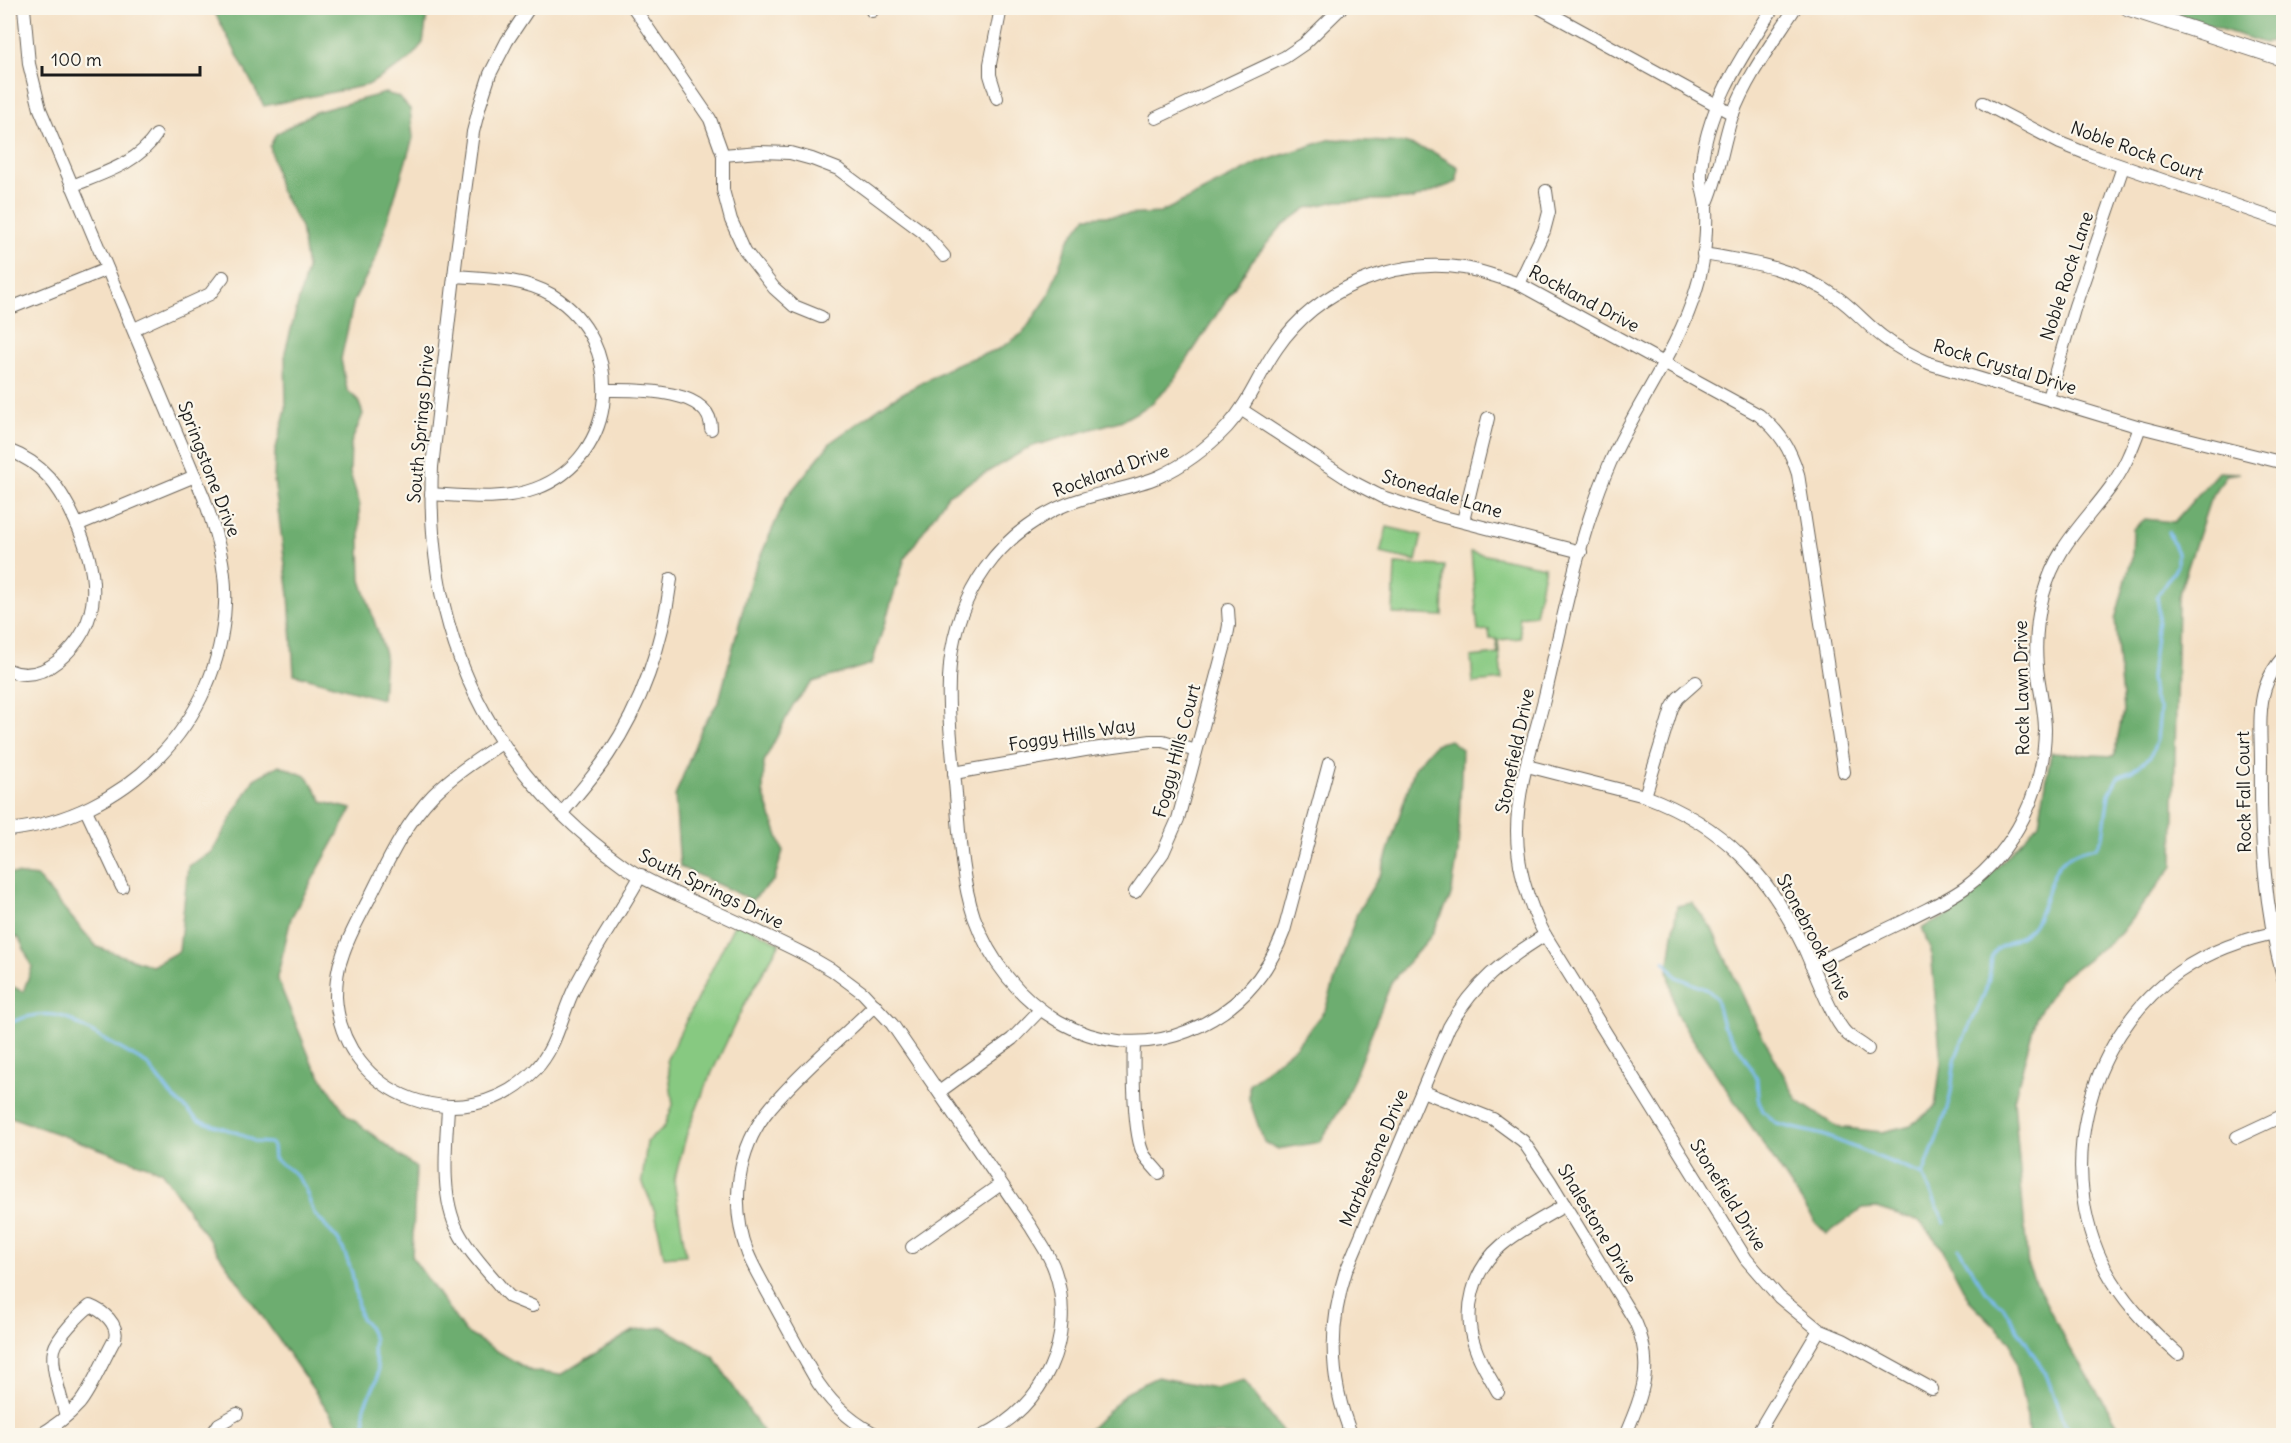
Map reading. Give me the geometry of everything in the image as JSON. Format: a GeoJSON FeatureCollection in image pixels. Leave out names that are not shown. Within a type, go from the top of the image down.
{"type":"FeatureCollection","features":[{"type":"Feature","properties":{"kind":"street","name":"Springstone Drive"},"geometry":{"type":"LineString","coordinates":[[8,830],[41,825],[86,810],[128,784],[161,756],[194,711],[216,657],[225,603],[223,566],[213,524],[134,329],[40,109],[28,56],[24,8]]}},
{"type":"Feature","properties":{"kind":"street","name":"South Springs Drive"},"geometry":{"type":"LineString","coordinates":[[529,8],[507,41],[490,74],[473,132],[432,467],[434,555],[447,622],[471,685],[502,743],[541,792],[625,867],[808,956],[849,981],[876,1005],[892,1024],[939,1092],[1051,1260],[1061,1295],[1062,1326],[1055,1356],[1038,1390],[1012,1418],[981,1436]]}},
{"type":"Feature","properties":{"kind":"street"},"geometry":{"type":"LineString","coordinates":[[634,8],[710,119],[723,155],[723,190],[731,220],[745,250],[774,288],[794,306],[821,316]]}},
{"type":"Feature","properties":{"kind":"street"},"geometry":{"type":"LineString","coordinates":[[997,98],[990,75],[990,64],[1001,8]]}},
{"type":"Feature","properties":{"kind":"street"},"geometry":{"type":"LineString","coordinates":[[1156,118],[1285,57],[1304,44],[1341,8]]}},
{"type":"Feature","properties":{"kind":"street"},"geometry":{"type":"LineString","coordinates":[[1540,8],[1733,114]]}},
{"type":"Feature","properties":{"kind":"street","name":"Stonefield Drive"},"geometry":{"type":"LineString","coordinates":[[1706,205],[1700,187],[1702,161],[1718,106],[1744,53],[1773,8]]}},
{"type":"Feature","properties":{"kind":"street","name":"Stonefield Drive"},"geometry":{"type":"LineString","coordinates":[[1795,8],[1761,60],[1733,114],[1714,188],[1706,205],[1700,276],[1691,304],[1609,465],[1595,502],[1527,766],[1518,809],[1519,853],[1528,895],[1545,935],[1746,1259],[1779,1297],[1819,1330],[1843,1340],[1932,1389]]}},
{"type":"Feature","properties":{"kind":"street"},"geometry":{"type":"LineString","coordinates":[[2128,8],[2283,58]]}},
{"type":"Feature","properties":{"kind":"street","name":"Noble Rock Court"},"geometry":{"type":"LineString","coordinates":[[1983,103],[2060,143],[2283,222]]}},
{"type":"Feature","properties":{"kind":"street"},"geometry":{"type":"LineString","coordinates":[[72,186],[143,153],[156,135]]}},
{"type":"Feature","properties":{"kind":"street"},"geometry":{"type":"LineString","coordinates":[[723,155],[759,152],[790,153],[838,169],[924,233],[944,256]]}},
{"type":"Feature","properties":{"kind":"street","name":"Noble Rock Lane"},"geometry":{"type":"LineString","coordinates":[[2048,398],[2075,306],[2123,167]]}},
{"type":"Feature","properties":{"kind":"street"},"geometry":{"type":"LineString","coordinates":[[1519,284],[1544,231],[1548,215],[1546,191]]}},
{"type":"Feature","properties":{"kind":"street","name":"Rock Crystal Drive"},"geometry":{"type":"LineString","coordinates":[[1703,254],[1765,264],[1794,273],[1840,299],[1883,337],[1916,358],[1932,364],[2140,427],[2283,463]]}},
{"type":"Feature","properties":{"kind":"street","name":"Rockland Drive"},"geometry":{"type":"LineString","coordinates":[[1329,763],[1284,931],[1275,953],[1262,974],[1238,1002],[1207,1023],[1171,1037],[1134,1043],[1091,1035],[1074,1029],[1040,1010],[1024,996],[1000,967],[975,919],[965,880],[947,692],[955,629],[963,607],[988,565],[1017,535],[1051,512],[1083,498],[1157,477],[1182,464],[1215,439],[1242,410],[1275,350],[1295,326],[1324,301],[1359,282],[1400,269],[1443,266],[1488,273],[1519,284],[1759,415],[1777,431],[1793,456],[1800,484],[1844,772]]}},
{"type":"Feature","properties":{"kind":"street"},"geometry":{"type":"LineString","coordinates":[[8,309],[107,269]]}},
{"type":"Feature","properties":{"kind":"street"},"geometry":{"type":"LineString","coordinates":[[431,494],[505,496],[533,490],[553,480],[579,458],[591,440],[601,416],[605,390],[603,368],[597,347],[582,322],[568,307],[551,295],[524,285],[454,276]]}},
{"type":"Feature","properties":{"kind":"street"},"geometry":{"type":"LineString","coordinates":[[134,329],[210,294],[223,277]]}},
{"type":"Feature","properties":{"kind":"street"},"geometry":{"type":"LineString","coordinates":[[605,390],[650,390],[681,397],[703,410],[708,416],[711,429]]}},
{"type":"Feature","properties":{"kind":"street","name":"Stonedale Lane"},"geometry":{"type":"LineString","coordinates":[[1242,410],[1366,490],[1398,503],[1581,552]]}},
{"type":"Feature","properties":{"kind":"street"},"geometry":{"type":"LineString","coordinates":[[1463,521],[1488,418]]}},
{"type":"Feature","properties":{"kind":"street","name":"Rock Lawn Drive"},"geometry":{"type":"LineString","coordinates":[[1811,965],[1951,897],[1980,875],[2014,835],[2035,790],[2043,751],[2044,713],[2037,669],[2036,642],[2043,595],[2060,554],[2076,529],[2110,489],[2127,463],[2140,427]]}},
{"type":"Feature","properties":{"kind":"street"},"geometry":{"type":"LineString","coordinates":[[8,450],[33,462],[49,476],[65,498],[90,556],[94,581],[92,608],[82,633],[65,655],[44,671],[16,674],[8,670]]}},
{"type":"Feature","properties":{"kind":"street"},"geometry":{"type":"LineString","coordinates":[[77,525],[195,476]]}},
{"type":"Feature","properties":{"kind":"street"},"geometry":{"type":"LineString","coordinates":[[562,813],[608,756],[639,698],[657,650],[667,610],[671,579]]}},
{"type":"Feature","properties":{"kind":"street","name":"Foggy Hills Court"},"geometry":{"type":"LineString","coordinates":[[1134,892],[1153,868],[1172,836],[1226,641],[1228,610]]}},
{"type":"Feature","properties":{"kind":"street","name":"Rock Fall Court"},"geometry":{"type":"LineString","coordinates":[[2283,656],[2269,679],[2262,707],[2262,846],[2267,909],[2278,932],[2283,981]]}},
{"type":"Feature","properties":{"kind":"street"},"geometry":{"type":"LineString","coordinates":[[1645,796],[1672,708],[1678,698],[1696,682]]}},
{"type":"Feature","properties":{"kind":"street","name":"Foggy Hills Way"},"geometry":{"type":"LineString","coordinates":[[954,772],[1151,741],[1163,741],[1196,751]]}},
{"type":"Feature","properties":{"kind":"street"},"geometry":{"type":"LineString","coordinates":[[502,743],[452,777],[416,816],[393,851],[353,929],[342,956],[337,976],[336,996],[341,1024],[352,1049],[363,1065],[380,1082],[420,1103],[448,1108],[477,1104],[522,1083],[535,1070],[554,1042],[576,985],[641,875]]}},
{"type":"Feature","properties":{"kind":"street","name":"Stonebrook Drive"},"geometry":{"type":"LineString","coordinates":[[1527,766],[1645,796],[1693,817],[1716,832],[1753,866],[1780,904],[1838,1021],[1845,1032],[1868,1049]]}},
{"type":"Feature","properties":{"kind":"street"},"geometry":{"type":"LineString","coordinates":[[86,810],[122,887]]}},
{"type":"Feature","properties":{"kind":"street"},"geometry":{"type":"LineString","coordinates":[[2178,1354],[2128,1305],[2111,1278],[2097,1248],[2087,1215],[2082,1182],[2081,1148],[2086,1114],[2096,1079],[2111,1049],[2129,1021],[2151,996],[2179,972],[2210,953],[2278,932]]}},
{"type":"Feature","properties":{"kind":"street","name":"Marblestone Drive"},"geometry":{"type":"LineString","coordinates":[[1352,1436],[1335,1382],[1332,1345],[1335,1311],[1346,1271],[1449,1027],[1469,995],[1499,965],[1545,935]]}},
{"type":"Feature","properties":{"kind":"street"},"geometry":{"type":"LineString","coordinates":[[876,1005],[785,1092],[765,1115],[753,1134],[745,1154],[737,1196],[740,1228],[749,1256],[818,1383],[832,1402],[847,1416],[880,1436]]}},
{"type":"Feature","properties":{"kind":"street"},"geometry":{"type":"LineString","coordinates":[[939,1092],[1012,1039],[1040,1010]]}},
{"type":"Feature","properties":{"kind":"street"},"geometry":{"type":"LineString","coordinates":[[1134,1043],[1135,1104],[1140,1143],[1144,1154],[1159,1173]]}},
{"type":"Feature","properties":{"kind":"street","name":"Shalestone Drive"},"geometry":{"type":"LineString","coordinates":[[1422,1091],[1492,1119],[1513,1132],[1531,1151],[1635,1321],[1644,1344],[1647,1361],[1645,1380],[1625,1436]]}},
{"type":"Feature","properties":{"kind":"street"},"geometry":{"type":"LineString","coordinates":[[448,1108],[446,1190],[454,1224],[466,1245],[503,1290],[510,1297],[532,1306]]}},
{"type":"Feature","properties":{"kind":"street"},"geometry":{"type":"LineString","coordinates":[[2236,1137],[2283,1115]]}},
{"type":"Feature","properties":{"kind":"street"},"geometry":{"type":"LineString","coordinates":[[912,1246],[1001,1184]]}},
{"type":"Feature","properties":{"kind":"street"},"geometry":{"type":"LineString","coordinates":[[1498,1392],[1478,1355],[1472,1338],[1469,1312],[1474,1286],[1485,1264],[1501,1246],[1565,1205]]}},
{"type":"Feature","properties":{"kind":"street"},"geometry":{"type":"LineString","coordinates":[[38,1436],[66,1416],[80,1404],[117,1332],[114,1324],[90,1306],[60,1339],[53,1351],[58,1386],[66,1416]]}},
{"type":"Feature","properties":{"kind":"street"},"geometry":{"type":"LineString","coordinates":[[1756,1436],[1819,1330]]}},
{"type":"Feature","properties":{"kind":"street"},"geometry":{"type":"LineString","coordinates":[[211,1436],[219,1424],[237,1414]]}},
{"type":"Feature","properties":{"kind":"green space"},"geometry":{"type":"Polygon","coordinates":[[[210,8],[428,8],[423,43],[408,61],[368,85],[264,106],[214,11],[210,8]]]}},
{"type":"Feature","properties":{"kind":"green space"},"geometry":{"type":"Polygon","coordinates":[[[2155,8],[2258,8],[2276,17],[2283,17],[2283,41],[2264,43],[2155,8]]]}},
{"type":"Feature","properties":{"kind":"green space"},"geometry":{"type":"Polygon","coordinates":[[[385,93],[399,97],[410,109],[413,138],[376,258],[354,300],[341,359],[347,390],[358,400],[363,414],[351,443],[350,473],[359,502],[361,580],[385,654],[382,699],[294,674],[289,595],[274,480],[275,452],[286,409],[285,352],[307,269],[301,227],[279,188],[270,146],[276,134],[315,112],[385,93]]]}},
{"type":"Feature","properties":{"kind":"green space"},"geometry":{"type":"Polygon","coordinates":[[[1331,139],[1404,143],[1433,152],[1458,167],[1457,182],[1413,199],[1337,201],[1307,208],[1282,226],[1251,262],[1172,383],[1150,405],[1123,420],[1030,447],[948,495],[905,558],[872,664],[813,682],[793,705],[764,762],[763,792],[783,851],[774,880],[752,900],[680,867],[675,796],[702,727],[719,701],[751,578],[786,498],[831,442],[892,399],[956,364],[999,349],[1023,333],[1048,297],[1068,241],[1086,217],[1160,213],[1258,163],[1331,139]]]}},
{"type":"Feature","properties":{"kind":"green space"},"geometry":{"type":"Polygon","coordinates":[[[2218,472],[2240,473],[2226,475],[2210,500],[2178,597],[2173,866],[2120,934],[2060,980],[2036,1017],[2014,1100],[2028,1267],[2065,1340],[2124,1435],[2028,1435],[2027,1418],[2011,1342],[1969,1300],[1940,1245],[1920,1222],[1876,1208],[1862,1209],[1827,1234],[1816,1223],[1676,1014],[1668,969],[1677,906],[1692,903],[1711,927],[1756,1024],[1798,1101],[1837,1127],[1882,1132],[1911,1125],[1935,1107],[1941,1062],[1931,951],[1922,928],[1953,913],[2039,823],[2051,753],[2114,756],[2123,711],[2115,619],[2132,558],[2133,529],[2145,519],[2174,522],[2218,472]]]}},
{"type":"Feature","properties":{"kind":"green space"},"geometry":{"type":"Polygon","coordinates":[[[1387,527],[1422,535],[1416,561],[1380,553],[1387,527]]]}},
{"type":"Feature","properties":{"kind":"green space"},"geometry":{"type":"Polygon","coordinates":[[[1471,552],[1545,567],[1535,615],[1519,617],[1521,638],[1498,640],[1502,680],[1473,683],[1471,657],[1498,654],[1496,639],[1490,639],[1489,630],[1478,631],[1471,552]]]}},
{"type":"Feature","properties":{"kind":"green space"},"geometry":{"type":"Polygon","coordinates":[[[1395,564],[1445,566],[1443,616],[1393,614],[1395,564]]]}},
{"type":"Feature","properties":{"kind":"green space"},"geometry":{"type":"Polygon","coordinates":[[[1450,740],[1462,749],[1458,853],[1451,896],[1431,936],[1392,981],[1344,1103],[1320,1142],[1278,1149],[1264,1142],[1249,1099],[1249,1084],[1296,1046],[1325,1010],[1357,913],[1381,873],[1415,767],[1435,744],[1450,740]]]}},
{"type":"Feature","properties":{"kind":"green space"},"geometry":{"type":"Polygon","coordinates":[[[279,765],[308,777],[323,802],[352,809],[291,918],[277,978],[312,1063],[346,1114],[416,1168],[412,1257],[465,1332],[531,1371],[560,1375],[633,1331],[663,1327],[714,1357],[765,1435],[345,1435],[161,1171],[8,1116],[8,984],[23,992],[32,967],[19,938],[8,935],[8,873],[37,877],[97,947],[152,966],[179,951],[188,866],[212,852],[254,779],[279,765]]]}},
{"type":"Feature","properties":{"kind":"green space"},"geometry":{"type":"Polygon","coordinates":[[[736,921],[780,943],[744,1005],[707,1083],[687,1133],[674,1181],[686,1255],[664,1257],[655,1212],[642,1181],[647,1142],[664,1127],[673,1105],[667,1059],[736,921]]]}},
{"type":"Feature","properties":{"kind":"green space"},"geometry":{"type":"Polygon","coordinates":[[[1157,1377],[1215,1388],[1244,1380],[1285,1435],[1084,1435],[1128,1391],[1157,1377]]]}},
{"type":"Feature","properties":{"kind":"waterway"},"geometry":{"type":"LineString","coordinates":[[1923,1175],[1948,1106],[1956,1057],[1987,986],[1994,952],[2031,928],[2060,864],[2080,851],[2097,847],[2103,836],[2109,794],[2118,777],[2132,771],[2150,757],[2157,740],[2160,710],[2153,697],[2151,678],[2159,611],[2157,596],[2177,566],[2177,553],[2168,532]]}},
{"type":"Feature","properties":{"kind":"waterway"},"geometry":{"type":"LineString","coordinates":[[1664,961],[1677,977],[1708,990],[1716,998],[1723,1026],[1757,1078],[1758,1098],[1763,1111],[1777,1124],[1823,1135],[1923,1175],[1945,1223]]}},
{"type":"Feature","properties":{"kind":"waterway"},"geometry":{"type":"LineString","coordinates":[[8,1024],[37,1015],[67,1018],[147,1064],[171,1095],[198,1120],[238,1133],[256,1142],[270,1143],[273,1146],[274,1159],[293,1172],[304,1186],[314,1213],[338,1240],[344,1251],[352,1273],[360,1317],[366,1323],[374,1339],[373,1351],[378,1369],[377,1380],[364,1406],[366,1432],[369,1436]]}},
{"type":"Feature","properties":{"kind":"waterway"},"geometry":{"type":"LineString","coordinates":[[1959,1249],[1985,1291],[2003,1306],[2046,1374],[2061,1416],[2072,1436]]}}]}
